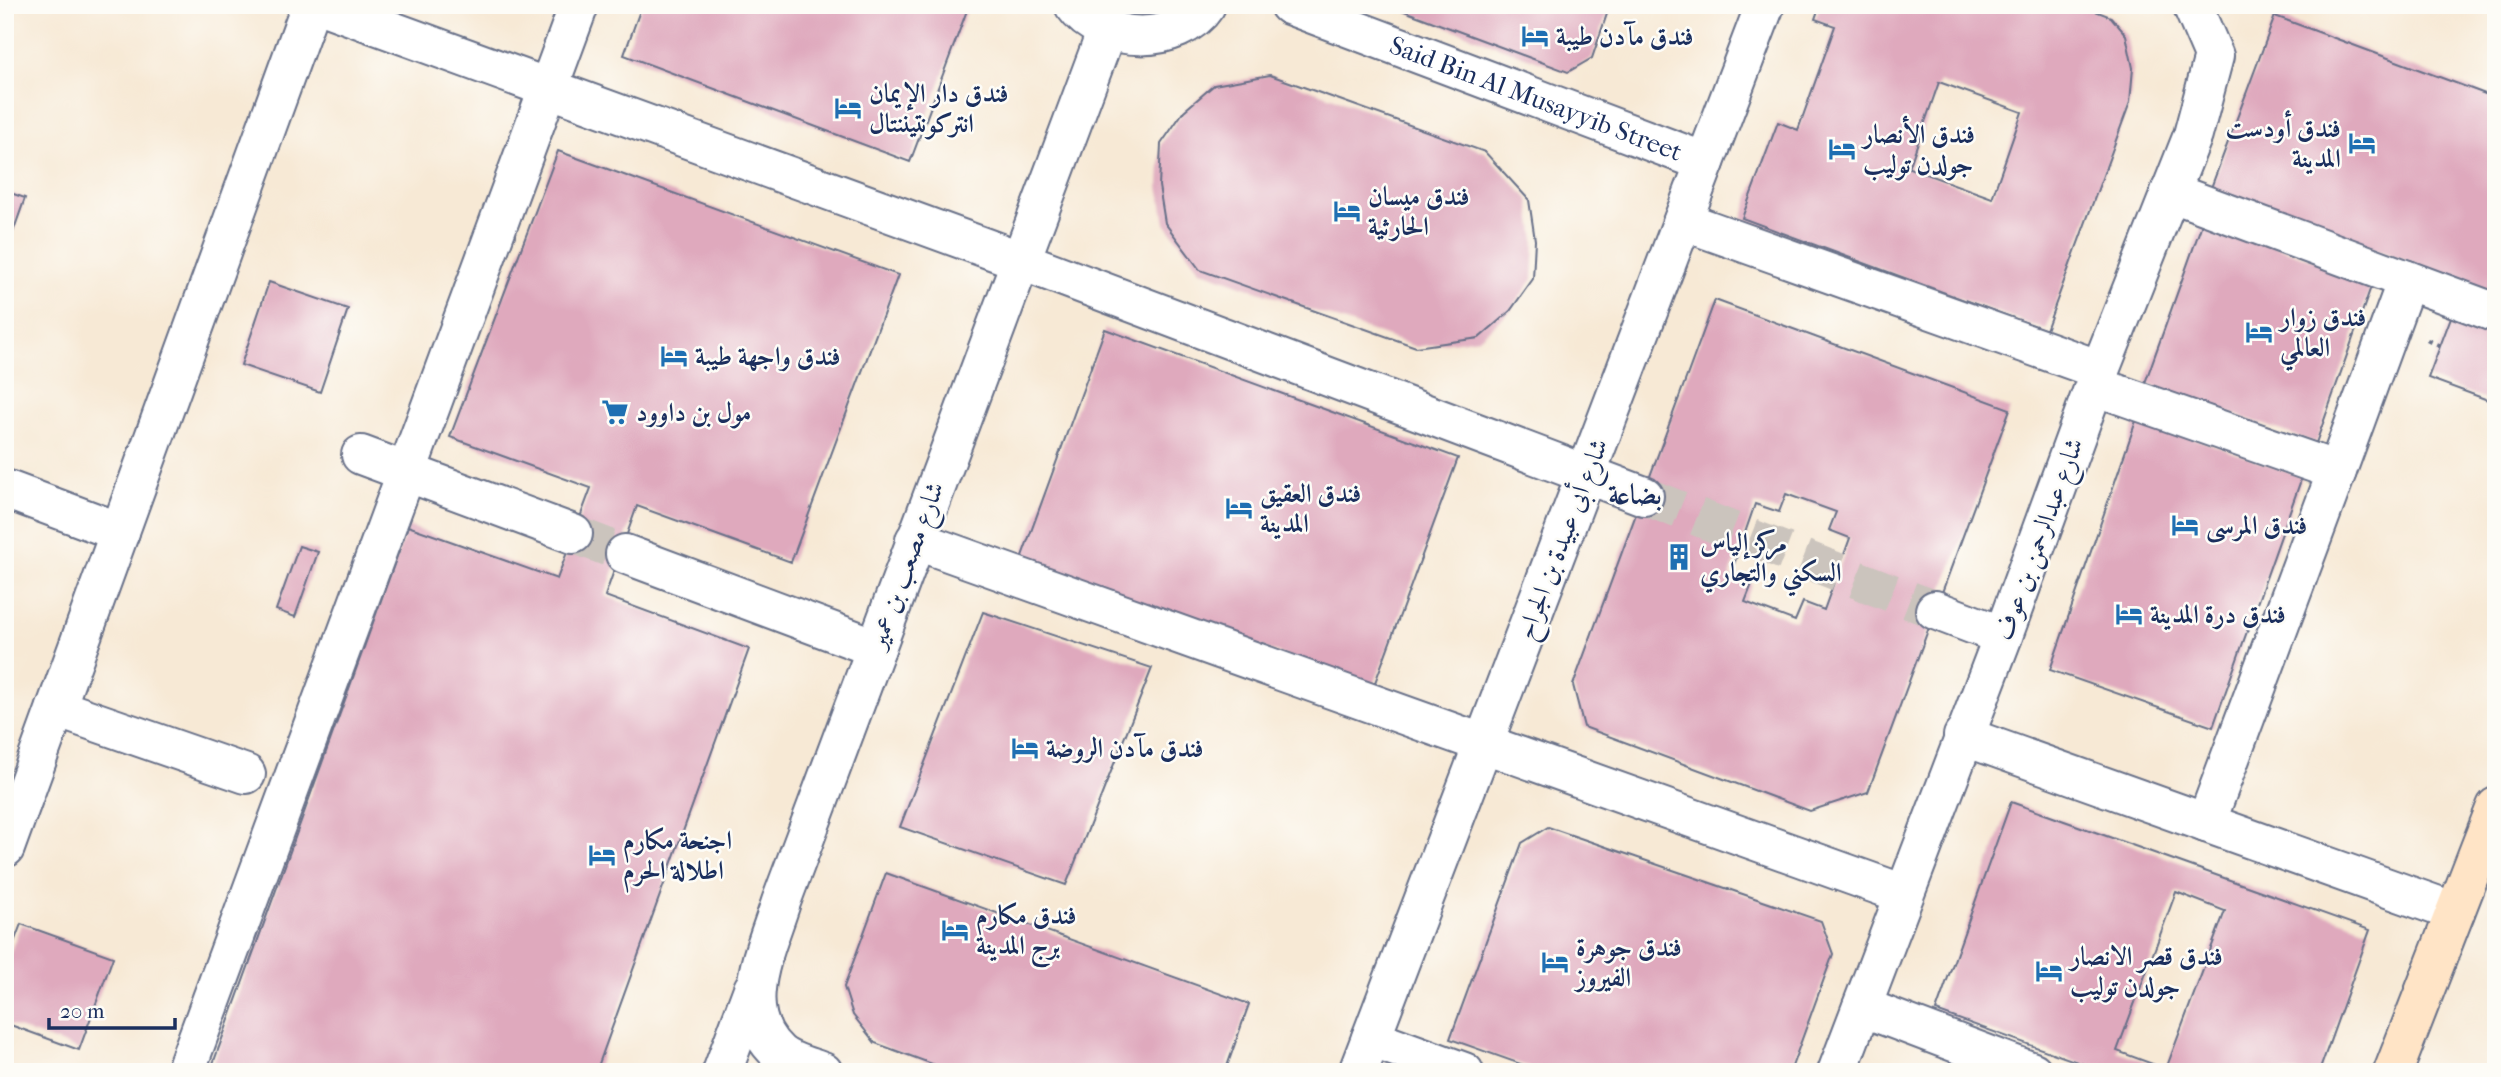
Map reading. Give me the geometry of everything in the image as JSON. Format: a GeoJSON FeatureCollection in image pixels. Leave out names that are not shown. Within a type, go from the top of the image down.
{"type":"FeatureCollection","features":[{"type":"Feature","properties":{"kind":"main road"},"geometry":{"type":"LineString","coordinates":[[2393,1072],[2496,807]]}},
{"type":"Feature","properties":{"kind":"street"},"geometry":{"type":"LineString","coordinates":[[5,848],[14,795],[56,708],[311,5]]}},
{"type":"Feature","properties":{"kind":"street"},"geometry":{"type":"LineString","coordinates":[[321,5],[1019,260],[1587,472],[1644,496]]}},
{"type":"Feature","properties":{"kind":"street"},"geometry":{"type":"LineString","coordinates":[[185,1072],[579,5]]}},
{"type":"Feature","properties":{"kind":"street"},"geometry":{"type":"LineString","coordinates":[[1074,5],[1107,30],[1141,37],[1178,28],[1206,5]]}},
{"type":"Feature","properties":{"kind":"street","name":"Said Bin Al Musayyib Street"},"geometry":{"type":"LineString","coordinates":[[1289,5],[1705,162]]}},
{"type":"Feature","properties":{"kind":"street","name":"شارع أبى عبيدة بن الجراح"},"geometry":{"type":"LineString","coordinates":[[1365,1055],[1765,5]]}},
{"type":"Feature","properties":{"kind":"street","name":"شارع عبدالرحمن بن عوف"},"geometry":{"type":"LineString","coordinates":[[1837,1072],[2098,378],[2193,135],[2214,56],[2192,5]]}},
{"type":"Feature","properties":{"kind":"street","name":"شارع مصعب بن عمير"},"geometry":{"type":"LineString","coordinates":[[824,1072],[780,1054],[757,1024],[755,984],[781,902],[1107,30]]}},
{"type":"Feature","properties":{"kind":"street"},"geometry":{"type":"LineString","coordinates":[[2170,192],[2496,313]]}},
{"type":"Feature","properties":{"kind":"street"},"geometry":{"type":"LineString","coordinates":[[1683,221],[2337,471]]}},
{"type":"Feature","properties":{"kind":"street"},"geometry":{"type":"LineString","coordinates":[[2206,823],[2407,280]]}},
{"type":"Feature","properties":{"kind":"street"},"geometry":{"type":"LineString","coordinates":[[361,455],[573,534]]}},
{"type":"Feature","properties":{"kind":"street"},"geometry":{"type":"LineString","coordinates":[[5,489],[120,532]]}},
{"type":"Feature","properties":{"kind":"street"},"geometry":{"type":"LineString","coordinates":[[915,540],[1904,894]]}},
{"type":"Feature","properties":{"kind":"street"},"geometry":{"type":"LineString","coordinates":[[625,554],[876,648]]}},
{"type":"Feature","properties":{"kind":"street"},"geometry":{"type":"LineString","coordinates":[[1935,610],[2003,636]]}},
{"type":"Feature","properties":{"kind":"street"},"geometry":{"type":"LineString","coordinates":[[56,708],[246,774]]}},
{"type":"Feature","properties":{"kind":"street"},"geometry":{"type":"LineString","coordinates":[[1963,736],[2455,912]]}},
{"type":"Feature","properties":{"kind":"street"},"geometry":{"type":"LineString","coordinates":[[722,1072],[755,984]]}},
{"type":"Feature","properties":{"kind":"street"},"geometry":{"type":"LineString","coordinates":[[1861,1007],[2033,1072]]}},
{"type":"Feature","properties":{"kind":"street"},"geometry":{"type":"LineString","coordinates":[[1365,1055],[1464,1072]]}},
{"type":"Feature","properties":{"kind":"building","name":"فندق دار الإيمان انتركونتيننتال"},"geometry":{"type":"Polygon","coordinates":[[[642,5],[969,5],[910,162],[624,55],[642,5]]]}},
{"type":"Feature","properties":{"kind":"building","name":"فندق مآدن طيبة"},"geometry":{"type":"Polygon","coordinates":[[[1388,5],[1610,5],[1592,58],[1568,72],[1388,5]]]}},
{"type":"Feature","properties":{"kind":"building","name":"فندق الأنصار جولدن توليب"},"geometry":{"type":"Polygon","coordinates":[[[1820,5],[2080,5],[2111,17],[2126,35],[2133,68],[2130,102],[2046,330],[1742,218],[1778,122],[1798,130],[1835,26],[1815,19],[1820,5]],[[1939,82],[1909,168],[1992,198],[2022,112],[1939,82]]]}},
{"type":"Feature","properties":{"kind":"building","name":"فندق أودست المدينة"},"geometry":{"type":"Polygon","coordinates":[[[2275,16],[2496,98],[2496,294],[2211,188],[2275,16]]]}},
{"type":"Feature","properties":{"kind":"building","name":"فندق ميسان الحارثية"},"geometry":{"type":"Polygon","coordinates":[[[1270,75],[1485,152],[1529,200],[1535,240],[1533,279],[1510,311],[1479,338],[1416,347],[1200,270],[1165,223],[1159,186],[1161,144],[1184,111],[1214,85],[1270,75]]]}},
{"type":"Feature","properties":{"kind":"building"},"geometry":{"type":"Polygon","coordinates":[[[558,151],[898,275],[791,562],[637,506],[605,596],[749,649],[596,1072],[210,1072],[408,526],[557,579],[591,488],[450,437],[558,151]]]}},
{"type":"Feature","properties":{"kind":"building"},"geometry":{"type":"Polygon","coordinates":[[[5,191],[25,198],[6,252],[5,251],[5,191]]]}},
{"type":"Feature","properties":{"kind":"building","name":"فندق زوار العالمي"},"geometry":{"type":"Polygon","coordinates":[[[2203,221],[2373,281],[2316,443],[2145,383],[2203,221]]]}},
{"type":"Feature","properties":{"kind":"building"},"geometry":{"type":"Polygon","coordinates":[[[269,282],[348,309],[320,392],[241,365],[269,282]]]}},
{"type":"Feature","properties":{"kind":"building","name":"مركز إلياس السكني والتجاري"},"geometry":{"type":"Polygon","coordinates":[[[1715,300],[2010,409],[1868,792],[1810,811],[1584,727],[1573,685],[1715,300]],[[1786,494],[1779,512],[1755,504],[1730,576],[1752,584],[1745,602],[1795,621],[1803,602],[1824,610],[1850,538],[1829,530],[1836,512],[1786,494]]]}},
{"type":"Feature","properties":{"kind":"building"},"geometry":{"type":"Polygon","coordinates":[[[2453,312],[2496,327],[2496,403],[2428,378],[2453,312]]]}},
{"type":"Feature","properties":{"kind":"building","name":"فندق العقيق المدينة"},"geometry":{"type":"Polygon","coordinates":[[[1105,329],[1458,458],[1373,688],[1021,559],[1105,329]]]}},
{"type":"Feature","properties":{"kind":"building"},"geometry":{"type":"Polygon","coordinates":[[[2137,418],[2302,477],[2213,727],[2050,670],[2137,418]]]}},
{"type":"Feature","properties":{"kind":"building"},"geometry":{"type":"Polygon","coordinates":[[[299,546],[318,552],[295,617],[276,610],[299,546]]]}},
{"type":"Feature","properties":{"kind":"building","name":"فندق مآدن الروضة"},"geometry":{"type":"Polygon","coordinates":[[[983,612],[1152,668],[1066,885],[900,827],[983,612]]]}},
{"type":"Feature","properties":{"kind":"building","name":"فندق قصر الانصار جولدن توليب"},"geometry":{"type":"Polygon","coordinates":[[[2011,802],[2370,930],[2319,1072],[2105,1072],[1936,1011],[2011,802]],[[2176,892],[2117,1051],[2166,1069],[2225,911],[2176,892]]]}},
{"type":"Feature","properties":{"kind":"building"},"geometry":{"type":"Polygon","coordinates":[[[1548,827],[1821,921],[1833,954],[1790,1072],[1543,1072],[1450,1039],[1522,843],[1548,827]]]}},
{"type":"Feature","properties":{"kind":"building","name":"فندق مكارم برج المدينة"},"geometry":{"type":"Polygon","coordinates":[[[886,873],[1249,1004],[1225,1072],[954,1072],[875,1043],[853,1015],[844,987],[886,873]]]}},
{"type":"Feature","properties":{"kind":"building"},"geometry":{"type":"Polygon","coordinates":[[[21,924],[113,957],[79,1050],[5,1023],[5,966],[21,924]]]}},
{"type":"Feature","properties":{"kind":"tunnel"},"geometry":{"type":"LineString","coordinates":[[1644,496],[1935,610]]}},
{"type":"Feature","properties":{"kind":"tunnel"},"geometry":{"type":"LineString","coordinates":[[573,534],[625,554]]}},
{"type":"Feature","properties":{"kind":"place","name":"فندق مآدن طيبة"},"geometry":{"type":"Point","coordinates":[1535,36]}},
{"type":"Feature","properties":{"kind":"place","name":"فندق دار الإيمان انتركونتيننتال"},"geometry":{"type":"Point","coordinates":[848,108]}},
{"type":"Feature","properties":{"kind":"place","name":"فندق أودست المدينة"},"geometry":{"type":"Point","coordinates":[2362,143]}},
{"type":"Feature","properties":{"kind":"place","name":"فندق الأنصار جولدن توليب"},"geometry":{"type":"Point","coordinates":[1842,149]}},
{"type":"Feature","properties":{"kind":"place","name":"فندق ميسان الحارثية"},"geometry":{"type":"Point","coordinates":[1347,211]}},
{"type":"Feature","properties":{"kind":"place","name":"فندق زوار العالمي"},"geometry":{"type":"Point","coordinates":[2259,332]}},
{"type":"Feature","properties":{"kind":"place","name":"فندق واجهة طيبة"},"geometry":{"type":"Point","coordinates":[674,356]}},
{"type":"Feature","properties":{"kind":"place","name":"مول بن داوود"},"geometry":{"type":"Point","coordinates":[615,412]}},
{"type":"Feature","properties":{"kind":"place","name":"فندق العقيق المدينة"},"geometry":{"type":"Point","coordinates":[1239,508]}},
{"type":"Feature","properties":{"kind":"place","name":"فندق المرسى"},"geometry":{"type":"Point","coordinates":[2185,525]}},
{"type":"Feature","properties":{"kind":"place","name":"مركز إلياس السكني والتجاري"},"geometry":{"type":"Point","coordinates":[1679,557]}},
{"type":"Feature","properties":{"kind":"place","name":"فندق درة المدينة"},"geometry":{"type":"Point","coordinates":[2129,614]}},
{"type":"Feature","properties":{"kind":"place","name":"فندق مآدن الروضة"},"geometry":{"type":"Point","coordinates":[1025,748]}},
{"type":"Feature","properties":{"kind":"place","name":"اجنحة مكارم اطلالة الحرم"},"geometry":{"type":"Point","coordinates":[602,855]}},
{"type":"Feature","properties":{"kind":"place","name":"فندق مكارم برج المدينة"},"geometry":{"type":"Point","coordinates":[955,930]}},
{"type":"Feature","properties":{"kind":"place","name":"فندق جوهرة الفيروز"},"geometry":{"type":"Point","coordinates":[1555,962]}},
{"type":"Feature","properties":{"kind":"place","name":"فندق قصر الانصار جولدن توليب"},"geometry":{"type":"Point","coordinates":[2049,971]}},
{"type":"Feature","properties":{"kind":"district","name":"بضاعة"},"geometry":{"type":"Point","coordinates":[1635,494]}}]}
